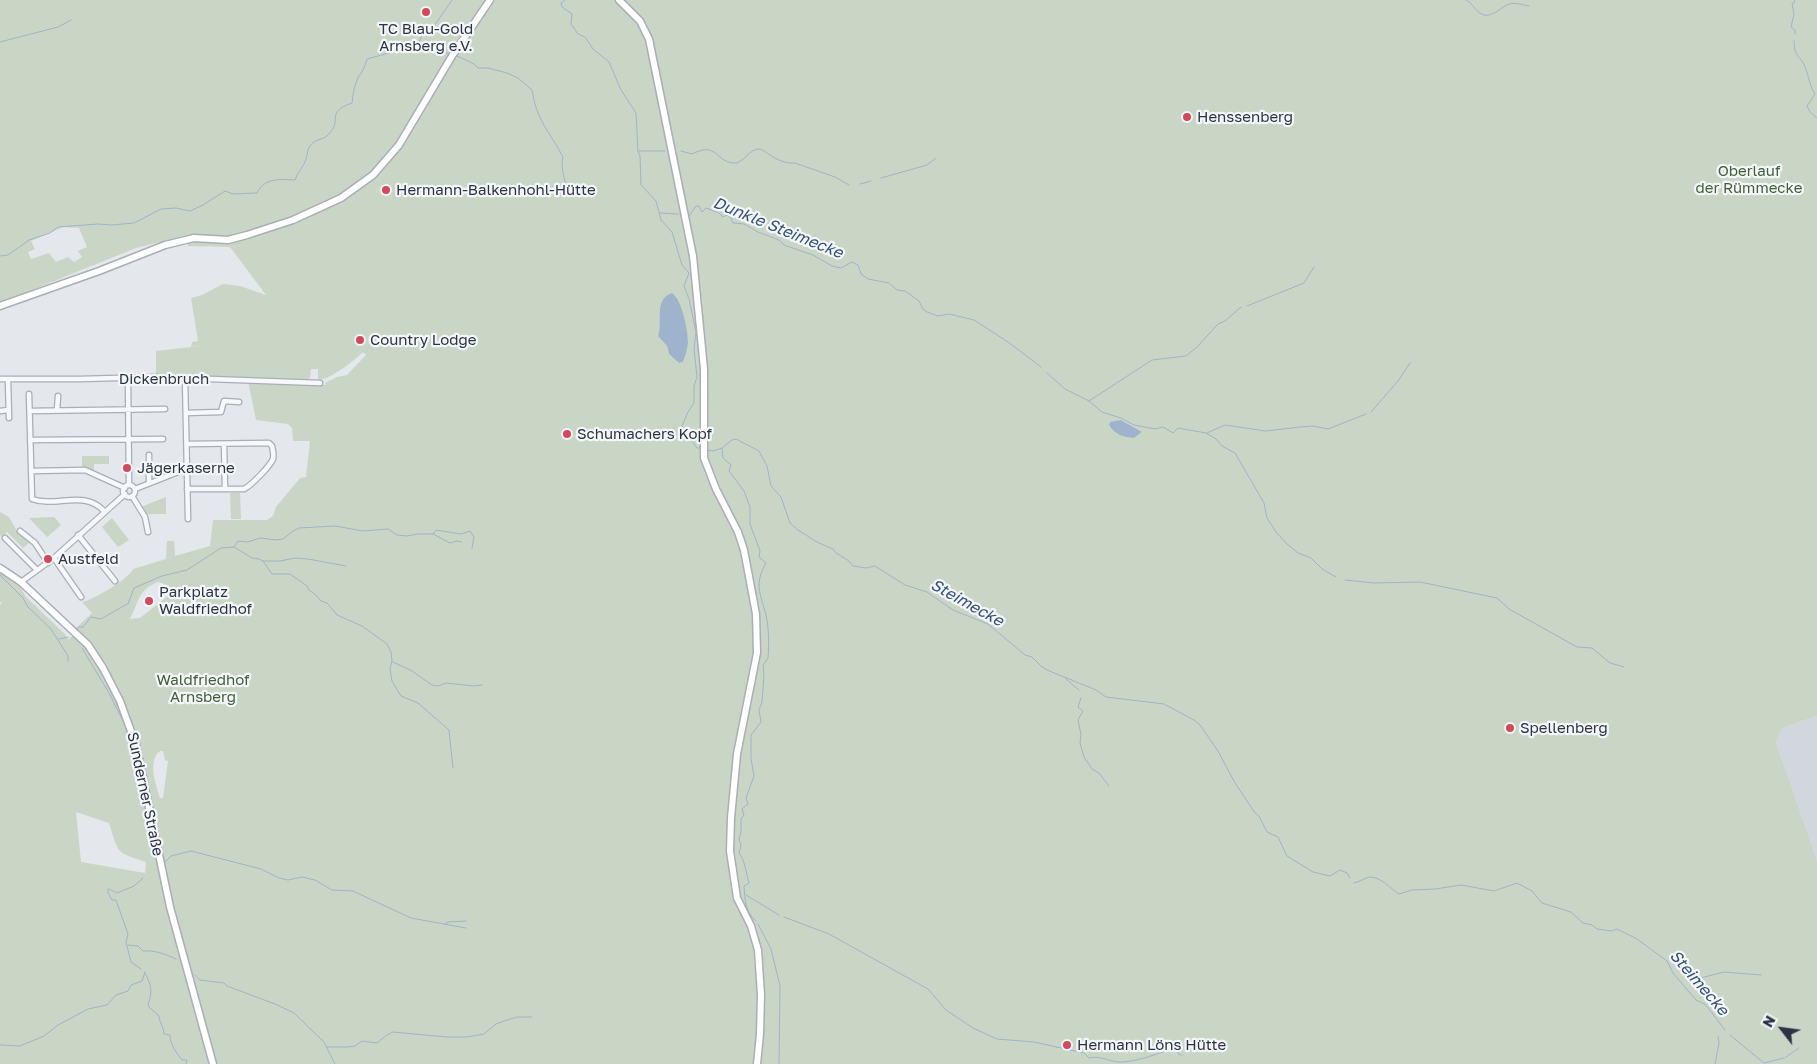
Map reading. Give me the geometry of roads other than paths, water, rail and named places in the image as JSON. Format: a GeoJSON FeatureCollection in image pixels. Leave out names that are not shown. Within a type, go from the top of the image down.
{"type":"FeatureCollection","features":[{"type":"Feature","properties":{"kind":"main road"},"geometry":{"type":"LineString","coordinates":[[0,306],[99,271],[165,245],[194,238],[228,240],[247,235],[293,220],[341,198],[373,175],[399,145],[452,56],[490,0]]}},
{"type":"Feature","properties":{"kind":"main road"},"geometry":{"type":"LineString","coordinates":[[619,0],[640,20],[650,39],[692,256],[703,362],[704,458],[716,489],[738,532],[744,550],[756,614],[757,653],[737,754],[730,851],[737,898],[750,926],[758,950],[761,995],[757,1064]]}},
{"type":"Feature","properties":{"kind":"main road","name":"Sunderner Straße"},"geometry":{"type":"LineString","coordinates":[[0,568],[20,582],[88,645],[103,668],[123,708],[137,752],[170,907],[213,1064]]}},
{"type":"Feature","properties":{"kind":"street","name":"Dickenbruch"},"geometry":{"type":"LineString","coordinates":[[0,379],[128,379],[155,377],[320,383]]}},
{"type":"Feature","properties":{"kind":"street"},"geometry":{"type":"LineString","coordinates":[[185,378],[188,519]]}},
{"type":"Feature","properties":{"kind":"street"},"geometry":{"type":"LineString","coordinates":[[20,582],[54,558],[125,494],[129,439],[128,379]]}},
{"type":"Feature","properties":{"kind":"street"},"geometry":{"type":"LineString","coordinates":[[8,380],[9,418]]}},
{"type":"Feature","properties":{"kind":"street"},"geometry":{"type":"LineString","coordinates":[[29,394],[31,496],[33,500],[85,500],[96,504],[104,511]]}},
{"type":"Feature","properties":{"kind":"street"},"geometry":{"type":"LineString","coordinates":[[57,410],[58,396]]}},
{"type":"Feature","properties":{"kind":"street"},"geometry":{"type":"LineString","coordinates":[[186,412],[220,412],[224,401],[239,402]]}},
{"type":"Feature","properties":{"kind":"street"},"geometry":{"type":"LineString","coordinates":[[30,411],[165,409]]}},
{"type":"Feature","properties":{"kind":"street"},"geometry":{"type":"LineString","coordinates":[[0,411],[8,410]]}},
{"type":"Feature","properties":{"kind":"street"},"geometry":{"type":"LineString","coordinates":[[30,440],[163,439]]}},
{"type":"Feature","properties":{"kind":"street"},"geometry":{"type":"LineString","coordinates":[[186,444],[269,443],[272,446],[273,456],[270,463],[249,487],[242,489],[187,489]]}},
{"type":"Feature","properties":{"kind":"street"},"geometry":{"type":"LineString","coordinates":[[224,444],[225,489]]}},
{"type":"Feature","properties":{"kind":"street"},"geometry":{"type":"LineString","coordinates":[[149,455],[149,482]]}},
{"type":"Feature","properties":{"kind":"street"},"geometry":{"type":"LineString","coordinates":[[31,471],[85,470],[135,489],[186,469]]}},
{"type":"Feature","properties":{"kind":"street"},"geometry":{"type":"LineString","coordinates":[[132,496],[135,489]]}},
{"type":"Feature","properties":{"kind":"street"},"geometry":{"type":"LineString","coordinates":[[125,494],[132,496],[144,517],[148,532]]}},
{"type":"Feature","properties":{"kind":"street"},"geometry":{"type":"LineString","coordinates":[[20,532],[35,543],[48,562]]}},
{"type":"Feature","properties":{"kind":"street"},"geometry":{"type":"LineString","coordinates":[[78,535],[115,581]]}},
{"type":"Feature","properties":{"kind":"street"},"geometry":{"type":"LineString","coordinates":[[4,538],[37,570]]}},
{"type":"Feature","properties":{"kind":"street"},"geometry":{"type":"LineString","coordinates":[[54,558],[81,597]]}},
{"type":"Feature","properties":{"kind":"water"},"geometry":{"type":"Polygon","coordinates":[[[672,293],[679,302],[686,323],[688,337],[688,345],[683,362],[679,363],[669,354],[667,346],[658,336],[662,300],[672,293]]]}},
{"type":"Feature","properties":{"kind":"water"},"geometry":{"type":"Polygon","coordinates":[[[1121,420],[1142,432],[1134,438],[1116,433],[1109,425],[1110,422],[1121,420]]]}},
{"type":"Feature","properties":{"kind":"waterway"},"geometry":{"type":"LineString","coordinates":[[0,256],[8,255],[29,240],[50,233],[58,227],[134,223],[161,209],[176,208],[190,211],[225,191],[233,194],[257,193],[264,184],[273,180],[295,180],[305,162],[310,146],[327,136],[335,125],[336,113],[352,103],[358,78],[367,59],[418,45],[422,35],[432,29],[452,0]]}},
{"type":"Feature","properties":{"kind":"waterway","name":"Dunkle Steimecke"},"geometry":{"type":"LineString","coordinates":[[565,0],[561,3],[562,7],[572,14],[571,24],[578,34],[585,37],[593,49],[609,62],[621,90],[636,113],[641,185],[656,201],[661,220],[672,232],[682,265],[689,273],[684,286],[689,299],[696,332],[694,349],[697,377],[694,386],[694,403],[682,426],[697,448],[700,448]]}},
{"type":"Feature","properties":{"kind":"waterway"},"geometry":{"type":"LineString","coordinates":[[1466,0],[1484,15],[1491,15],[1511,3],[1529,6]]}},
{"type":"Feature","properties":{"kind":"waterway"},"geometry":{"type":"LineString","coordinates":[[1794,0],[1795,2],[1792,4],[1794,14],[1791,27],[1795,30],[1795,34]]}},
{"type":"Feature","properties":{"kind":"waterway"},"geometry":{"type":"LineString","coordinates":[[0,42],[58,27],[71,20]]}},
{"type":"Feature","properties":{"kind":"waterway"},"geometry":{"type":"LineString","coordinates":[[1794,41],[1796,53],[1805,67],[1815,94],[1807,106],[1810,112],[1817,118]]}},
{"type":"Feature","properties":{"kind":"waterway"},"geometry":{"type":"LineString","coordinates":[[418,45],[450,54]]}},
{"type":"Feature","properties":{"kind":"waterway"},"geometry":{"type":"LineString","coordinates":[[455,55],[474,64],[478,68],[488,68],[507,73],[518,78],[532,90],[540,118],[563,157],[562,169],[567,190]]}},
{"type":"Feature","properties":{"kind":"waterway"},"geometry":{"type":"LineString","coordinates":[[681,151],[692,154],[700,151],[712,151],[728,162],[734,163],[741,161],[756,149],[760,149],[779,160],[795,163],[835,177],[849,185]]}},
{"type":"Feature","properties":{"kind":"waterway"},"geometry":{"type":"LineString","coordinates":[[639,151],[665,151]]}},
{"type":"Feature","properties":{"kind":"waterway"},"geometry":{"type":"LineString","coordinates":[[881,178],[927,165],[936,158]]}},
{"type":"Feature","properties":{"kind":"waterway"},"geometry":{"type":"LineString","coordinates":[[860,184],[871,181]]}},
{"type":"Feature","properties":{"kind":"waterway","name":"Dunkle Steimecke"},"geometry":{"type":"LineString","coordinates":[[689,216],[696,206],[699,206],[702,212],[706,208],[719,213],[723,217],[727,215],[733,223],[744,224],[779,240],[784,245],[813,255],[832,266],[841,268],[852,262],[858,265],[861,274],[868,279],[889,283],[897,290],[905,291],[919,301],[927,312],[938,316],[949,314],[974,320],[1008,342],[1041,367]]}},
{"type":"Feature","properties":{"kind":"waterway","name":"Dunkle Steimecke"},"geometry":{"type":"LineString","coordinates":[[659,213],[678,214]]}},
{"type":"Feature","properties":{"kind":"waterway"},"geometry":{"type":"LineString","coordinates":[[1247,306],[1304,283],[1314,267]]}},
{"type":"Feature","properties":{"kind":"waterway"},"geometry":{"type":"LineString","coordinates":[[1089,401],[1152,360],[1186,356],[1218,324],[1225,321],[1241,307]]}},
{"type":"Feature","properties":{"kind":"waterway"},"geometry":{"type":"LineString","coordinates":[[1371,412],[1398,381],[1410,363]]}},
{"type":"Feature","properties":{"kind":"waterway","name":"Dunkle Steimecke"},"geometry":{"type":"LineString","coordinates":[[1047,373],[1065,389],[1089,401],[1102,412],[1121,418],[1134,425],[1155,429],[1163,427],[1173,433],[1178,428],[1206,433],[1216,439],[1222,446],[1235,453],[1264,503],[1267,518],[1276,532],[1298,553],[1311,558],[1322,569],[1336,577]]}},
{"type":"Feature","properties":{"kind":"waterway"},"geometry":{"type":"LineString","coordinates":[[1207,433],[1225,425],[1266,431],[1313,426],[1328,429],[1366,414]]}},
{"type":"Feature","properties":{"kind":"waterway","name":"Steimecke"},"geometry":{"type":"LineString","coordinates":[[722,448],[736,439],[759,451],[767,466],[771,486],[781,497],[790,523],[817,542],[833,549],[853,566],[866,568],[875,566],[905,585],[927,592],[953,610],[988,624],[1025,655],[1032,657],[1047,670],[1096,690],[1106,697],[1164,704],[1194,720],[1200,725],[1218,751],[1235,783],[1259,816],[1267,832],[1278,837],[1287,856],[1313,872],[1330,876],[1340,870],[1347,873],[1350,878]]}},
{"type":"Feature","properties":{"kind":"waterway"},"geometry":{"type":"LineString","coordinates":[[707,450],[713,451],[722,448],[723,458],[731,465],[729,471],[744,491],[750,507],[750,524],[760,551],[759,557],[766,563],[760,577],[759,589],[768,625],[768,658],[763,665],[762,702],[759,710],[761,722],[751,735],[751,759],[754,776],[746,798],[748,804],[742,809],[744,815],[741,819],[739,839],[741,845],[739,853],[744,863],[749,883],[744,886],[746,905],[756,921]]}},
{"type":"Feature","properties":{"kind":"waterway"},"geometry":{"type":"LineString","coordinates":[[234,547],[238,541],[248,542],[260,538],[283,539],[299,528],[335,526],[363,531],[388,529],[397,535],[407,536],[433,534],[450,543],[462,542]]}},
{"type":"Feature","properties":{"kind":"waterway"},"geometry":{"type":"LineString","coordinates":[[433,534],[436,530],[461,534],[470,531],[474,537],[472,548]]}},
{"type":"Feature","properties":{"kind":"waterway"},"geometry":{"type":"LineString","coordinates":[[128,604],[134,588],[162,576],[187,570],[221,548],[234,547],[252,558],[263,561],[272,574],[290,574],[307,586],[321,601],[327,603],[337,615],[362,626],[387,644],[391,652],[392,661],[390,669],[392,681],[401,696],[418,703],[449,730],[453,768]]}},
{"type":"Feature","properties":{"kind":"waterway"},"geometry":{"type":"LineString","coordinates":[[263,561],[280,561],[295,558],[346,566]]}},
{"type":"Feature","properties":{"kind":"waterway"},"geometry":{"type":"LineString","coordinates":[[0,575],[23,598],[28,607],[51,629],[68,656],[68,661]]}},
{"type":"Feature","properties":{"kind":"waterway","name":"Dunkle Steimecke"},"geometry":{"type":"LineString","coordinates":[[1345,580],[1374,583],[1420,582],[1497,598],[1509,609],[1577,647],[1592,648],[1610,663],[1624,667]]}},
{"type":"Feature","properties":{"kind":"waterway"},"geometry":{"type":"LineString","coordinates":[[74,630],[83,627],[91,617],[101,619],[127,604]]}},
{"type":"Feature","properties":{"kind":"waterway"},"geometry":{"type":"LineString","coordinates":[[59,639],[68,637]]}},
{"type":"Feature","properties":{"kind":"waterway"},"geometry":{"type":"LineString","coordinates":[[82,648],[109,693],[125,725],[137,764]]}},
{"type":"Feature","properties":{"kind":"waterway"},"geometry":{"type":"LineString","coordinates":[[393,662],[412,671],[432,685],[438,686],[446,683],[482,685]]}},
{"type":"Feature","properties":{"kind":"waterway"},"geometry":{"type":"LineString","coordinates":[[1066,679],[1079,690]]}},
{"type":"Feature","properties":{"kind":"waterway"},"geometry":{"type":"LineString","coordinates":[[1081,698],[1078,707],[1083,711],[1078,720],[1081,735],[1080,743],[1084,757],[1092,769],[1099,773],[1109,786]]}},
{"type":"Feature","properties":{"kind":"waterway"},"geometry":{"type":"LineString","coordinates":[[163,864],[171,856],[191,851],[261,869],[279,878],[288,880],[302,877],[315,880],[332,890],[353,891],[411,918],[466,928]]}},
{"type":"Feature","properties":{"kind":"waterway","name":"Steimecke"},"geometry":{"type":"LineString","coordinates":[[1354,883],[1370,877],[1382,881],[1399,894],[1412,890],[1461,885],[1494,891],[1517,883],[1532,891],[1542,903],[1571,912],[1583,923],[1592,925],[1597,929],[1612,931],[1617,929],[1637,939],[1667,961],[1673,973],[1696,1000],[1706,1005],[1725,1030]]}},
{"type":"Feature","properties":{"kind":"waterway"},"geometry":{"type":"LineString","coordinates":[[109,889],[117,893],[134,886],[143,878]]}},
{"type":"Feature","properties":{"kind":"waterway"},"geometry":{"type":"LineString","coordinates":[[108,889],[112,900],[116,900],[128,934],[126,942],[131,962],[141,969]]}},
{"type":"Feature","properties":{"kind":"waterway"},"geometry":{"type":"LineString","coordinates":[[746,895],[779,915]]}},
{"type":"Feature","properties":{"kind":"waterway"},"geometry":{"type":"LineString","coordinates":[[784,917],[829,934],[928,989],[946,1010],[973,1028],[997,1039],[1034,1042],[1084,1053],[1089,1058],[1094,1057],[1119,1062],[1136,1060],[1173,1049],[1182,1056]]}},
{"type":"Feature","properties":{"kind":"waterway"},"geometry":{"type":"LineString","coordinates":[[445,924],[448,922],[466,921]]}},
{"type":"Feature","properties":{"kind":"waterway"},"geometry":{"type":"LineString","coordinates":[[758,924],[771,949],[780,986],[779,1064]]}},
{"type":"Feature","properties":{"kind":"waterway"},"geometry":{"type":"LineString","coordinates":[[128,945],[138,946],[143,951],[152,951],[176,959]]}},
{"type":"Feature","properties":{"kind":"waterway"},"geometry":{"type":"LineString","coordinates":[[0,1045],[20,1046],[44,1036],[58,1025],[88,1009],[107,1005],[116,995],[128,991],[131,985],[142,981],[145,972]]}},
{"type":"Feature","properties":{"kind":"waterway"},"geometry":{"type":"LineString","coordinates":[[1693,980],[1724,972],[1761,975]]}},
{"type":"Feature","properties":{"kind":"waterway"},"geometry":{"type":"LineString","coordinates":[[145,973],[151,988],[149,1007],[159,1016],[164,1034],[170,1035],[171,1042],[182,1060],[187,1060],[186,1064]]}},
{"type":"Feature","properties":{"kind":"waterway"},"geometry":{"type":"LineString","coordinates":[[195,975],[200,980],[224,983],[227,986],[294,1013],[324,1042],[335,1064]]}},
{"type":"Feature","properties":{"kind":"waterway"},"geometry":{"type":"LineString","coordinates":[[327,1047],[355,1046],[362,1041],[377,1043],[393,1032],[467,1037],[484,1034],[496,1024],[507,1020],[517,1017],[532,1017]]}},
{"type":"Feature","properties":{"kind":"waterway","name":"Steimecke"},"geometry":{"type":"LineString","coordinates":[[1730,1035],[1764,1063],[1784,1058]]}},
{"type":"Feature","properties":{"kind":"waterway"},"geometry":{"type":"LineString","coordinates":[[1715,1064],[1719,1043],[1718,1036]]}},
{"type":"Feature","properties":{"kind":"waterway","name":"Steimecke"},"geometry":{"type":"LineString","coordinates":[[1786,1057],[1799,1048]]}},
{"type":"Feature","properties":{"kind":"place","name":"TC Blau-Gold Arnsberg e.V."},"geometry":{"type":"Point","coordinates":[426,12]}},
{"type":"Feature","properties":{"kind":"place","name":"Henssenberg"},"geometry":{"type":"Point","coordinates":[1187,117]}},
{"type":"Feature","properties":{"kind":"place","name":"Hermann-Balkenhohl-Hütte"},"geometry":{"type":"Point","coordinates":[386,190]}},
{"type":"Feature","properties":{"kind":"place","name":"Country Lodge"},"geometry":{"type":"Point","coordinates":[360,340]}},
{"type":"Feature","properties":{"kind":"place","name":"Schumachers Kopf"},"geometry":{"type":"Point","coordinates":[567,434]}},
{"type":"Feature","properties":{"kind":"place","name":"Jägerkaserne"},"geometry":{"type":"Point","coordinates":[127,468]}},
{"type":"Feature","properties":{"kind":"place","name":"Austfeld"},"geometry":{"type":"Point","coordinates":[48,559]}},
{"type":"Feature","properties":{"kind":"place","name":"Parkplatz Waldfriedhof"},"geometry":{"type":"Point","coordinates":[149,601]}},
{"type":"Feature","properties":{"kind":"place","name":"Spellenberg"},"geometry":{"type":"Point","coordinates":[1510,728]}},
{"type":"Feature","properties":{"kind":"place","name":"Hermann Löns Hütte"},"geometry":{"type":"Point","coordinates":[1067,1045]}},
{"type":"Feature","properties":{"kind":"park label","name":"Oberlauf der Rümmecke"},"geometry":{"type":"Point","coordinates":[1749,180]}},
{"type":"Feature","properties":{"kind":"park label","name":"Waldfriedhof Arnsberg"},"geometry":{"type":"Point","coordinates":[203,688]}}]}
